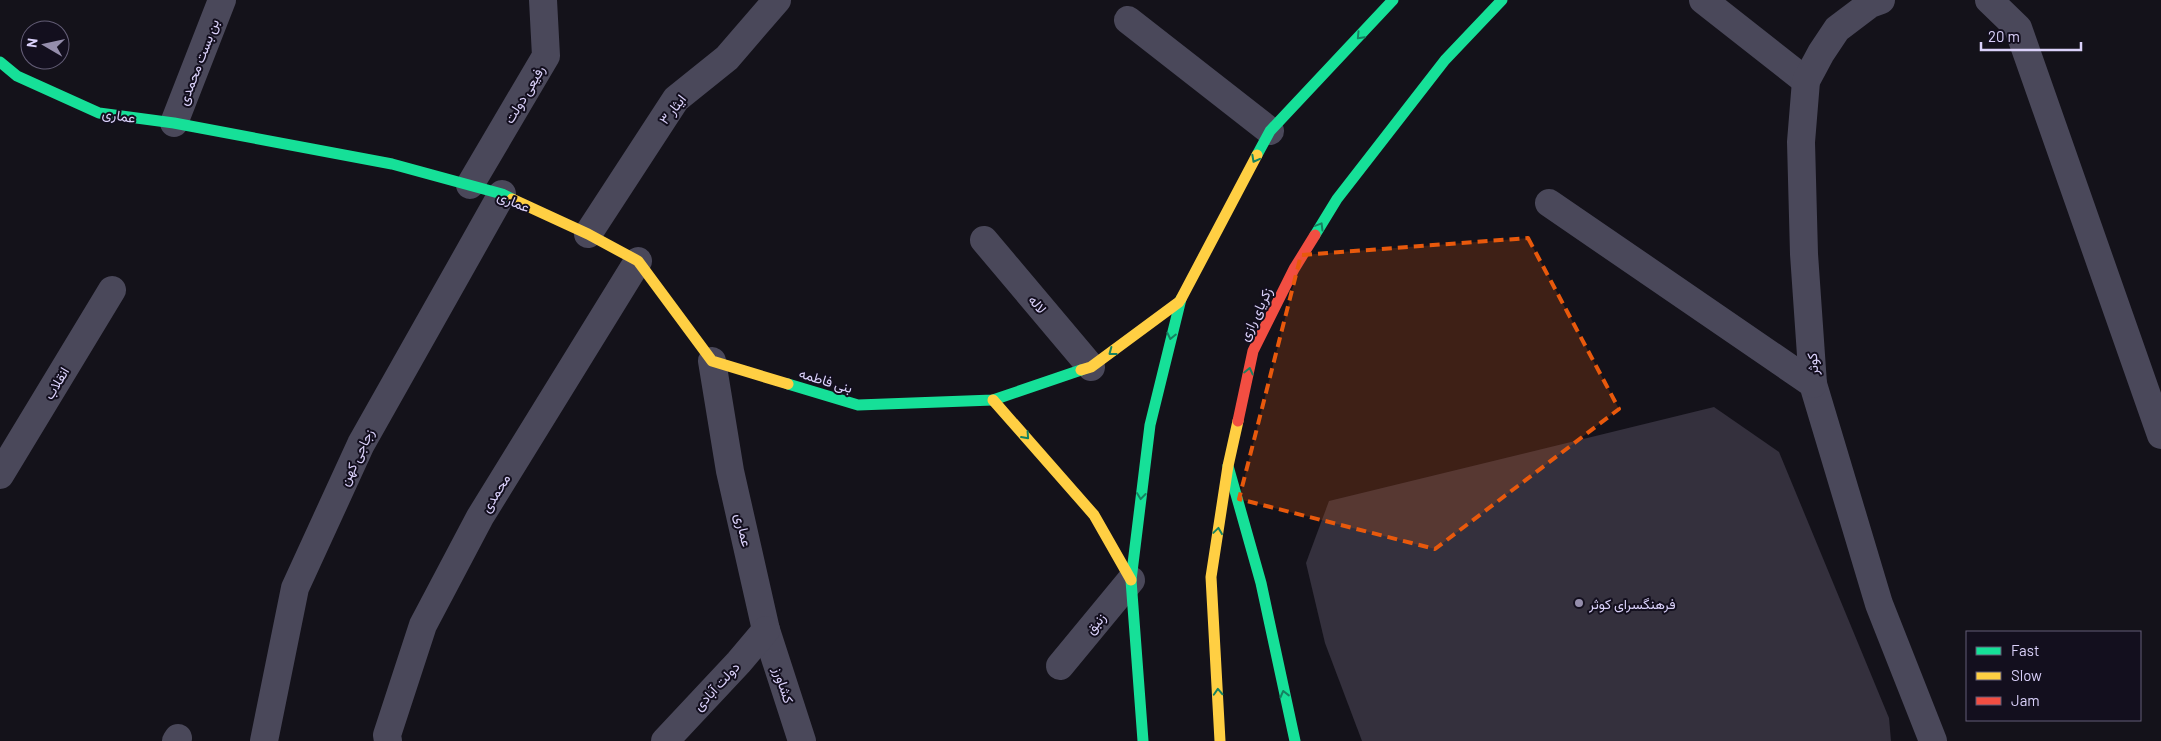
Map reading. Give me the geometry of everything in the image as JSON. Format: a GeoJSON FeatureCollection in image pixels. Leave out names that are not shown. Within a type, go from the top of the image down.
{"type":"FeatureCollection","features":[{"type":"Feature","properties":{"kind":"street","name":"بن بست محمدی"},"geometry":{"type":"LineString","coordinates":[[174,123],[222,0]]}},
{"type":"Feature","properties":{"kind":"street","name":"ایثار ۳"},"geometry":{"type":"LineString","coordinates":[[588,234],[676,99],[727,58],[777,0]]}},
{"type":"Feature","properties":{"kind":"street"},"geometry":{"type":"LineString","coordinates":[[1143,741],[1131,580],[1150,425],[1179,302],[1270,131],[1393,0]]}},
{"type":"Feature","properties":{"kind":"street","name":"زکریای رازی"},"geometry":{"type":"LineString","coordinates":[[1220,741],[1211,577],[1228,466],[1253,351],[1294,269],[1337,199],[1445,60],[1502,0]]}},
{"type":"Feature","properties":{"kind":"street"},"geometry":{"type":"LineString","coordinates":[[1703,0],[1806,81]]}},
{"type":"Feature","properties":{"kind":"street","name":"کوثر"},"geometry":{"type":"LineString","coordinates":[[1881,0],[1870,4],[1837,29],[1820,53],[1806,81],[1801,142],[1804,254],[1813,384],[1879,604],[1934,741]]}},
{"type":"Feature","properties":{"kind":"street"},"geometry":{"type":"LineString","coordinates":[[1990,0],[2018,28],[2161,435]]}},
{"type":"Feature","properties":{"kind":"street","name":"رفیعی دولت"},"geometry":{"type":"LineString","coordinates":[[470,186],[546,56],[549,6]]}},
{"type":"Feature","properties":{"kind":"street"},"geometry":{"type":"LineString","coordinates":[[1128,20],[1270,131]]}},
{"type":"Feature","properties":{"kind":"street","name":"عماری"},"geometry":{"type":"LineString","coordinates":[[0,62],[17,76],[100,113],[174,123],[392,164],[502,194],[588,234],[638,261],[712,361],[730,471],[766,630]]}},
{"type":"Feature","properties":{"kind":"street","name":"زجاجی کهن"},"geometry":{"type":"LineString","coordinates":[[264,741],[295,588],[361,444],[502,194]]}},
{"type":"Feature","properties":{"kind":"street"},"geometry":{"type":"LineString","coordinates":[[1549,203],[1813,384]]}},
{"type":"Feature","properties":{"kind":"street","name":"لاله"},"geometry":{"type":"LineString","coordinates":[[984,240],[1091,367]]}},
{"type":"Feature","properties":{"kind":"street","name":"محمدی"},"geometry":{"type":"LineString","coordinates":[[388,741],[387,735],[423,625],[480,518],[638,261]]}},
{"type":"Feature","properties":{"kind":"street","name":"انقلاب"},"geometry":{"type":"LineString","coordinates":[[0,475],[112,290]]}},
{"type":"Feature","properties":{"kind":"street","name":"بنی فاطمه"},"geometry":{"type":"LineString","coordinates":[[712,361],[858,406],[993,400],[1091,367],[1179,302]]}},
{"type":"Feature","properties":{"kind":"street"},"geometry":{"type":"LineString","coordinates":[[993,400],[1094,515],[1131,580]]}},
{"type":"Feature","properties":{"kind":"street"},"geometry":{"type":"LineString","coordinates":[[1228,466],[1261,583],[1281,683],[1296,741]]}},
{"type":"Feature","properties":{"kind":"street","name":"زنبق"},"geometry":{"type":"LineString","coordinates":[[1060,666],[1131,580]]}},
{"type":"Feature","properties":{"kind":"street","name":"دولت آبادی"},"geometry":{"type":"LineString","coordinates":[[665,741],[739,662],[766,630]]}},
{"type":"Feature","properties":{"kind":"street","name":"کشاورز"},"geometry":{"type":"LineString","coordinates":[[766,630],[802,741]]}},
{"type":"Feature","properties":{"kind":"highlighted area"},"geometry":{"type":"Polygon","coordinates":[[[1528,238],[1619,409],[1435,549],[1239,499],[1301,255],[1528,238]]]}},
{"type":"Feature","properties":{"kind":"building","name":"فرهنگسرای کوثر"},"geometry":{"type":"Polygon","coordinates":[[[1714,407],[1779,452],[1889,718],[1891,741],[1362,741],[1325,643],[1306,563],[1329,501],[1714,407]]]}},
{"type":"Feature","properties":{"kind":"traffic: fast"},"geometry":{"type":"LineString","coordinates":[[1257,155],[1270,131],[1393,0]]}},
{"type":"Feature","properties":{"kind":"traffic: fast"},"geometry":{"type":"LineString","coordinates":[[1315,235],[1337,199],[1445,60],[1502,0]]}},
{"type":"Feature","properties":{"kind":"traffic: fast"},"geometry":{"type":"LineString","coordinates":[[0,62],[17,76],[99,113],[174,123],[392,164],[502,194],[512,199]]}},
{"type":"Feature","properties":{"kind":"traffic: fast"},"geometry":{"type":"LineString","coordinates":[[1143,741],[1131,580],[1150,425],[1181,299]]}},
{"type":"Feature","properties":{"kind":"traffic: fast"},"geometry":{"type":"LineString","coordinates":[[788,384],[858,405],[993,400],[1081,370]]}},
{"type":"Feature","properties":{"kind":"traffic: fast"},"geometry":{"type":"LineString","coordinates":[[1228,466],[1261,583],[1295,741]]}},
{"type":"Feature","properties":{"kind":"traffic: slow"},"geometry":{"type":"LineString","coordinates":[[1181,299],[1257,155]]}},
{"type":"Feature","properties":{"kind":"traffic: slow"},"geometry":{"type":"LineString","coordinates":[[512,199],[588,234],[638,261],[712,361],[788,384]]}},
{"type":"Feature","properties":{"kind":"traffic: slow"},"geometry":{"type":"LineString","coordinates":[[1081,370],[1091,367],[1179,302]]}},
{"type":"Feature","properties":{"kind":"traffic: slow"},"geometry":{"type":"LineString","coordinates":[[993,400],[1094,515],[1131,580]]}},
{"type":"Feature","properties":{"kind":"traffic: slow"},"geometry":{"type":"LineString","coordinates":[[1220,741],[1211,577],[1228,466],[1238,421]]}},
{"type":"Feature","properties":{"kind":"traffic: jam"},"geometry":{"type":"LineString","coordinates":[[1238,421],[1253,351],[1294,269],[1315,235]]}},
{"type":"Feature","properties":{"kind":"place","name":"فرهنگسرای کوثر"},"geometry":{"type":"Point","coordinates":[1579,603]}}]}
